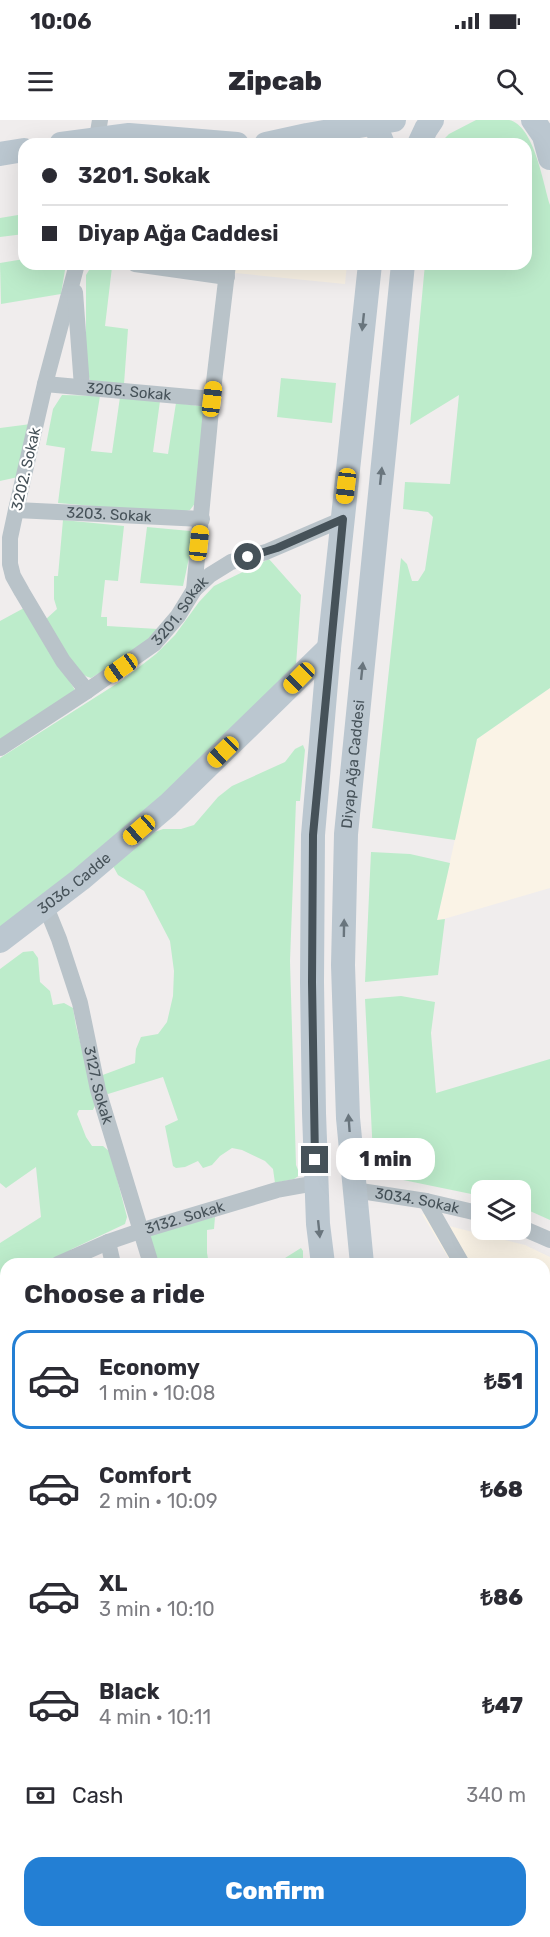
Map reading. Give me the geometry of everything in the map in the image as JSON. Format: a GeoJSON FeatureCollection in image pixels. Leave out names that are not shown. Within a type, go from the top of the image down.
{"type":"FeatureCollection","features":[{"type":"Feature","properties":{"kind":"main road"},"geometry":{"type":"LineString","coordinates":[[265,138],[281,120]]}},
{"type":"Feature","properties":{"kind":"main road"},"geometry":{"type":"LineString","coordinates":[[422,138],[432,120]]}},
{"type":"Feature","properties":{"kind":"main road"},"geometry":{"type":"LineString","coordinates":[[533,120],[544,136],[550,158]]}},
{"type":"Feature","properties":{"kind":"main road"},"geometry":{"type":"LineString","coordinates":[[293,138],[329,130],[380,129]]}},
{"type":"Feature","properties":{"kind":"main road"},"geometry":{"type":"LineString","coordinates":[[83,138],[98,134],[176,138]]}},
{"type":"Feature","properties":{"kind":"main road"},"geometry":{"type":"LineString","coordinates":[[0,154],[18,151]]}},
{"type":"Feature","properties":{"kind":"main road"},"geometry":{"type":"LineString","coordinates":[[322,1258],[316,1183],[312,982],[313,835],[329,648],[369,270]]}},
{"type":"Feature","properties":{"kind":"main road","name":"Diyap Ağa Caddesi"},"geometry":{"type":"LineString","coordinates":[[361,1258],[348,1118],[343,965],[346,834],[403,270]]}},
{"type":"Feature","properties":{"kind":"main road","name":"3036. Cadde"},"geometry":{"type":"LineString","coordinates":[[0,941],[114,852],[188,787],[329,648]]}},
{"type":"Feature","properties":{"kind":"street"},"geometry":{"type":"LineString","coordinates":[[194,590],[212,399],[228,270]]}},
{"type":"Feature","properties":{"kind":"street"},"geometry":{"type":"LineString","coordinates":[[75,272],[82,387]]}},
{"type":"Feature","properties":{"kind":"street","name":"3202. Sokak"},"geometry":{"type":"LineString","coordinates":[[75,272],[45,384],[5,565],[57,651],[87,691]]}},
{"type":"Feature","properties":{"kind":"street","name":"3205. Sokak"},"geometry":{"type":"LineString","coordinates":[[45,384],[212,399]]}},
{"type":"Feature","properties":{"kind":"street","name":"3203. Sokak"},"geometry":{"type":"LineString","coordinates":[[16,510],[202,519]]}},
{"type":"Feature","properties":{"kind":"street","name":"3201. Sokak"},"geometry":{"type":"LineString","coordinates":[[0,748],[154,644],[178,616],[194,590],[210,575],[231,562],[266,552],[343,519]]}},
{"type":"Feature","properties":{"kind":"street","name":"3127. Sokak"},"geometry":{"type":"LineString","coordinates":[[46,907],[80,1004],[98,1090],[149,1258]]}},
{"type":"Feature","properties":{"kind":"street","name":"3132. Sokak"},"geometry":{"type":"LineString","coordinates":[[72,1258],[140,1231],[276,1190],[316,1183]]}},
{"type":"Feature","properties":{"kind":"street","name":"3034. Sokak"},"geometry":{"type":"LineString","coordinates":[[354,1190],[426,1201],[471,1211]]}},
{"type":"Feature","properties":{"kind":"street"},"geometry":{"type":"LineString","coordinates":[[426,1201],[459,1258]]}},
{"type":"Feature","properties":{"kind":"street"},"geometry":{"type":"LineString","coordinates":[[531,1232],[550,1240]]}},
{"type":"Feature","properties":{"kind":"street"},"geometry":{"type":"LineString","coordinates":[[108,1242],[112,1258]]}},
{"type":"Feature","properties":{"kind":"shaded area"},"geometry":{"type":"Polygon","coordinates":[[[235,270],[346,270],[345,284],[235,273],[235,270]]]}},
{"type":"Feature","properties":{"kind":"shaded area"},"geometry":{"type":"Polygon","coordinates":[[[550,688],[550,888],[437,921],[477,739],[550,688]]]}},
{"type":"Feature","properties":{"kind":"shaded area"},"geometry":{"type":"Polygon","coordinates":[[[422,1214],[444,1218],[449,1226],[471,1232],[471,1240],[505,1240],[525,1245],[550,1258],[448,1258],[422,1214]]]}},
{"type":"Feature","properties":{"kind":"green space"},"geometry":{"type":"Polygon","coordinates":[[[476,120],[509,120],[518,124],[528,138],[445,138],[476,120]]]}},
{"type":"Feature","properties":{"kind":"green space"},"geometry":{"type":"Polygon","coordinates":[[[532,146],[550,205],[550,688],[477,739],[455,840],[372,828],[401,558],[407,564],[412,581],[418,581],[425,570],[433,517],[428,512],[403,509],[405,482],[450,484],[459,395],[410,425],[424,270],[532,270],[532,146]]]}},
{"type":"Feature","properties":{"kind":"green space"},"geometry":{"type":"Polygon","coordinates":[[[18,215],[18,235],[0,237],[0,218],[18,215]]]}},
{"type":"Feature","properties":{"kind":"green space"},"geometry":{"type":"Polygon","coordinates":[[[18,260],[18,270],[65,270],[61,294],[1,304],[0,263],[18,260]]]}},
{"type":"Feature","properties":{"kind":"green space"},"geometry":{"type":"Polygon","coordinates":[[[89,270],[112,270],[105,326],[128,329],[124,384],[90,381],[86,363],[86,275],[89,270]]]}},
{"type":"Feature","properties":{"kind":"green space"},"geometry":{"type":"Polygon","coordinates":[[[281,378],[336,383],[332,423],[277,417],[281,378]]]}},
{"type":"Feature","properties":{"kind":"green space"},"geometry":{"type":"Polygon","coordinates":[[[62,395],[100,396],[91,451],[112,453],[120,397],[160,401],[153,452],[168,454],[176,403],[207,407],[199,498],[190,510],[176,513],[58,503],[65,448],[46,445],[53,409],[62,395]]]}},
{"type":"Feature","properties":{"kind":"green space"},"geometry":{"type":"Polygon","coordinates":[[[31,424],[18,477],[0,481],[0,428],[31,424]]]}},
{"type":"Feature","properties":{"kind":"green space"},"geometry":{"type":"Polygon","coordinates":[[[63,520],[124,526],[118,581],[105,580],[101,617],[107,617],[107,626],[158,629],[138,650],[91,678],[84,675],[70,662],[45,620],[57,609],[54,599],[54,576],[58,576],[63,520]]]}},
{"type":"Feature","properties":{"kind":"green space"},"geometry":{"type":"Polygon","coordinates":[[[147,527],[190,531],[192,544],[183,586],[140,583],[147,527]]]}},
{"type":"Feature","properties":{"kind":"green space"},"geometry":{"type":"Polygon","coordinates":[[[269,559],[301,595],[296,665],[203,764],[0,935],[0,758],[121,681],[156,654],[175,635],[214,586],[269,559]]]}},
{"type":"Feature","properties":{"kind":"green space"},"geometry":{"type":"Polygon","coordinates":[[[24,608],[75,690],[0,743],[0,621],[24,608]]]}},
{"type":"Feature","properties":{"kind":"green space"},"geometry":{"type":"Polygon","coordinates":[[[303,745],[305,750],[300,801],[296,801],[290,961],[296,1165],[300,1175],[294,1179],[275,1183],[273,1169],[265,1161],[242,1150],[232,1148],[212,1165],[203,1168],[198,1161],[176,1168],[173,1166],[165,1126],[178,1120],[163,1077],[108,1094],[103,1091],[100,1076],[135,1063],[136,1049],[141,1037],[158,1034],[167,1022],[173,996],[174,971],[170,941],[144,891],[118,875],[113,866],[152,833],[163,829],[181,829],[194,825],[218,797],[232,786],[285,762],[295,749],[303,745]]]}},
{"type":"Feature","properties":{"kind":"green space"},"geometry":{"type":"Polygon","coordinates":[[[371,852],[410,854],[450,863],[437,920],[445,919],[438,975],[365,982],[371,852]]]}},
{"type":"Feature","properties":{"kind":"green space"},"geometry":{"type":"Polygon","coordinates":[[[33,951],[38,958],[40,982],[50,991],[53,1005],[64,1003],[73,1008],[96,1103],[93,1110],[79,1110],[77,1114],[92,1146],[103,1146],[110,1152],[127,1217],[125,1224],[72,1249],[60,1258],[0,1258],[0,1243],[41,1217],[36,1167],[6,1188],[0,1183],[0,969],[23,952],[33,951]]]}},
{"type":"Feature","properties":{"kind":"green space"},"geometry":{"type":"Polygon","coordinates":[[[401,996],[435,1002],[431,1033],[436,1093],[550,1059],[550,1220],[531,1211],[531,1180],[471,1180],[471,1194],[374,1174],[365,999],[401,996]]]}},
{"type":"Feature","properties":{"kind":"green space"},"geometry":{"type":"Polygon","coordinates":[[[215,1217],[214,1229],[207,1230],[208,1258],[155,1258],[149,1239],[153,1233],[215,1217]]]}},
{"type":"Feature","properties":{"kind":"green space"},"geometry":{"type":"Polygon","coordinates":[[[301,1248],[303,1251],[303,1258],[285,1258],[301,1248]]]}},
{"type":"Feature","properties":{"kind":"route"},"geometry":{"type":"LineString","coordinates":[[248,557],[277,548],[343,519],[313,835],[312,982],[315,1160]]}}]}
